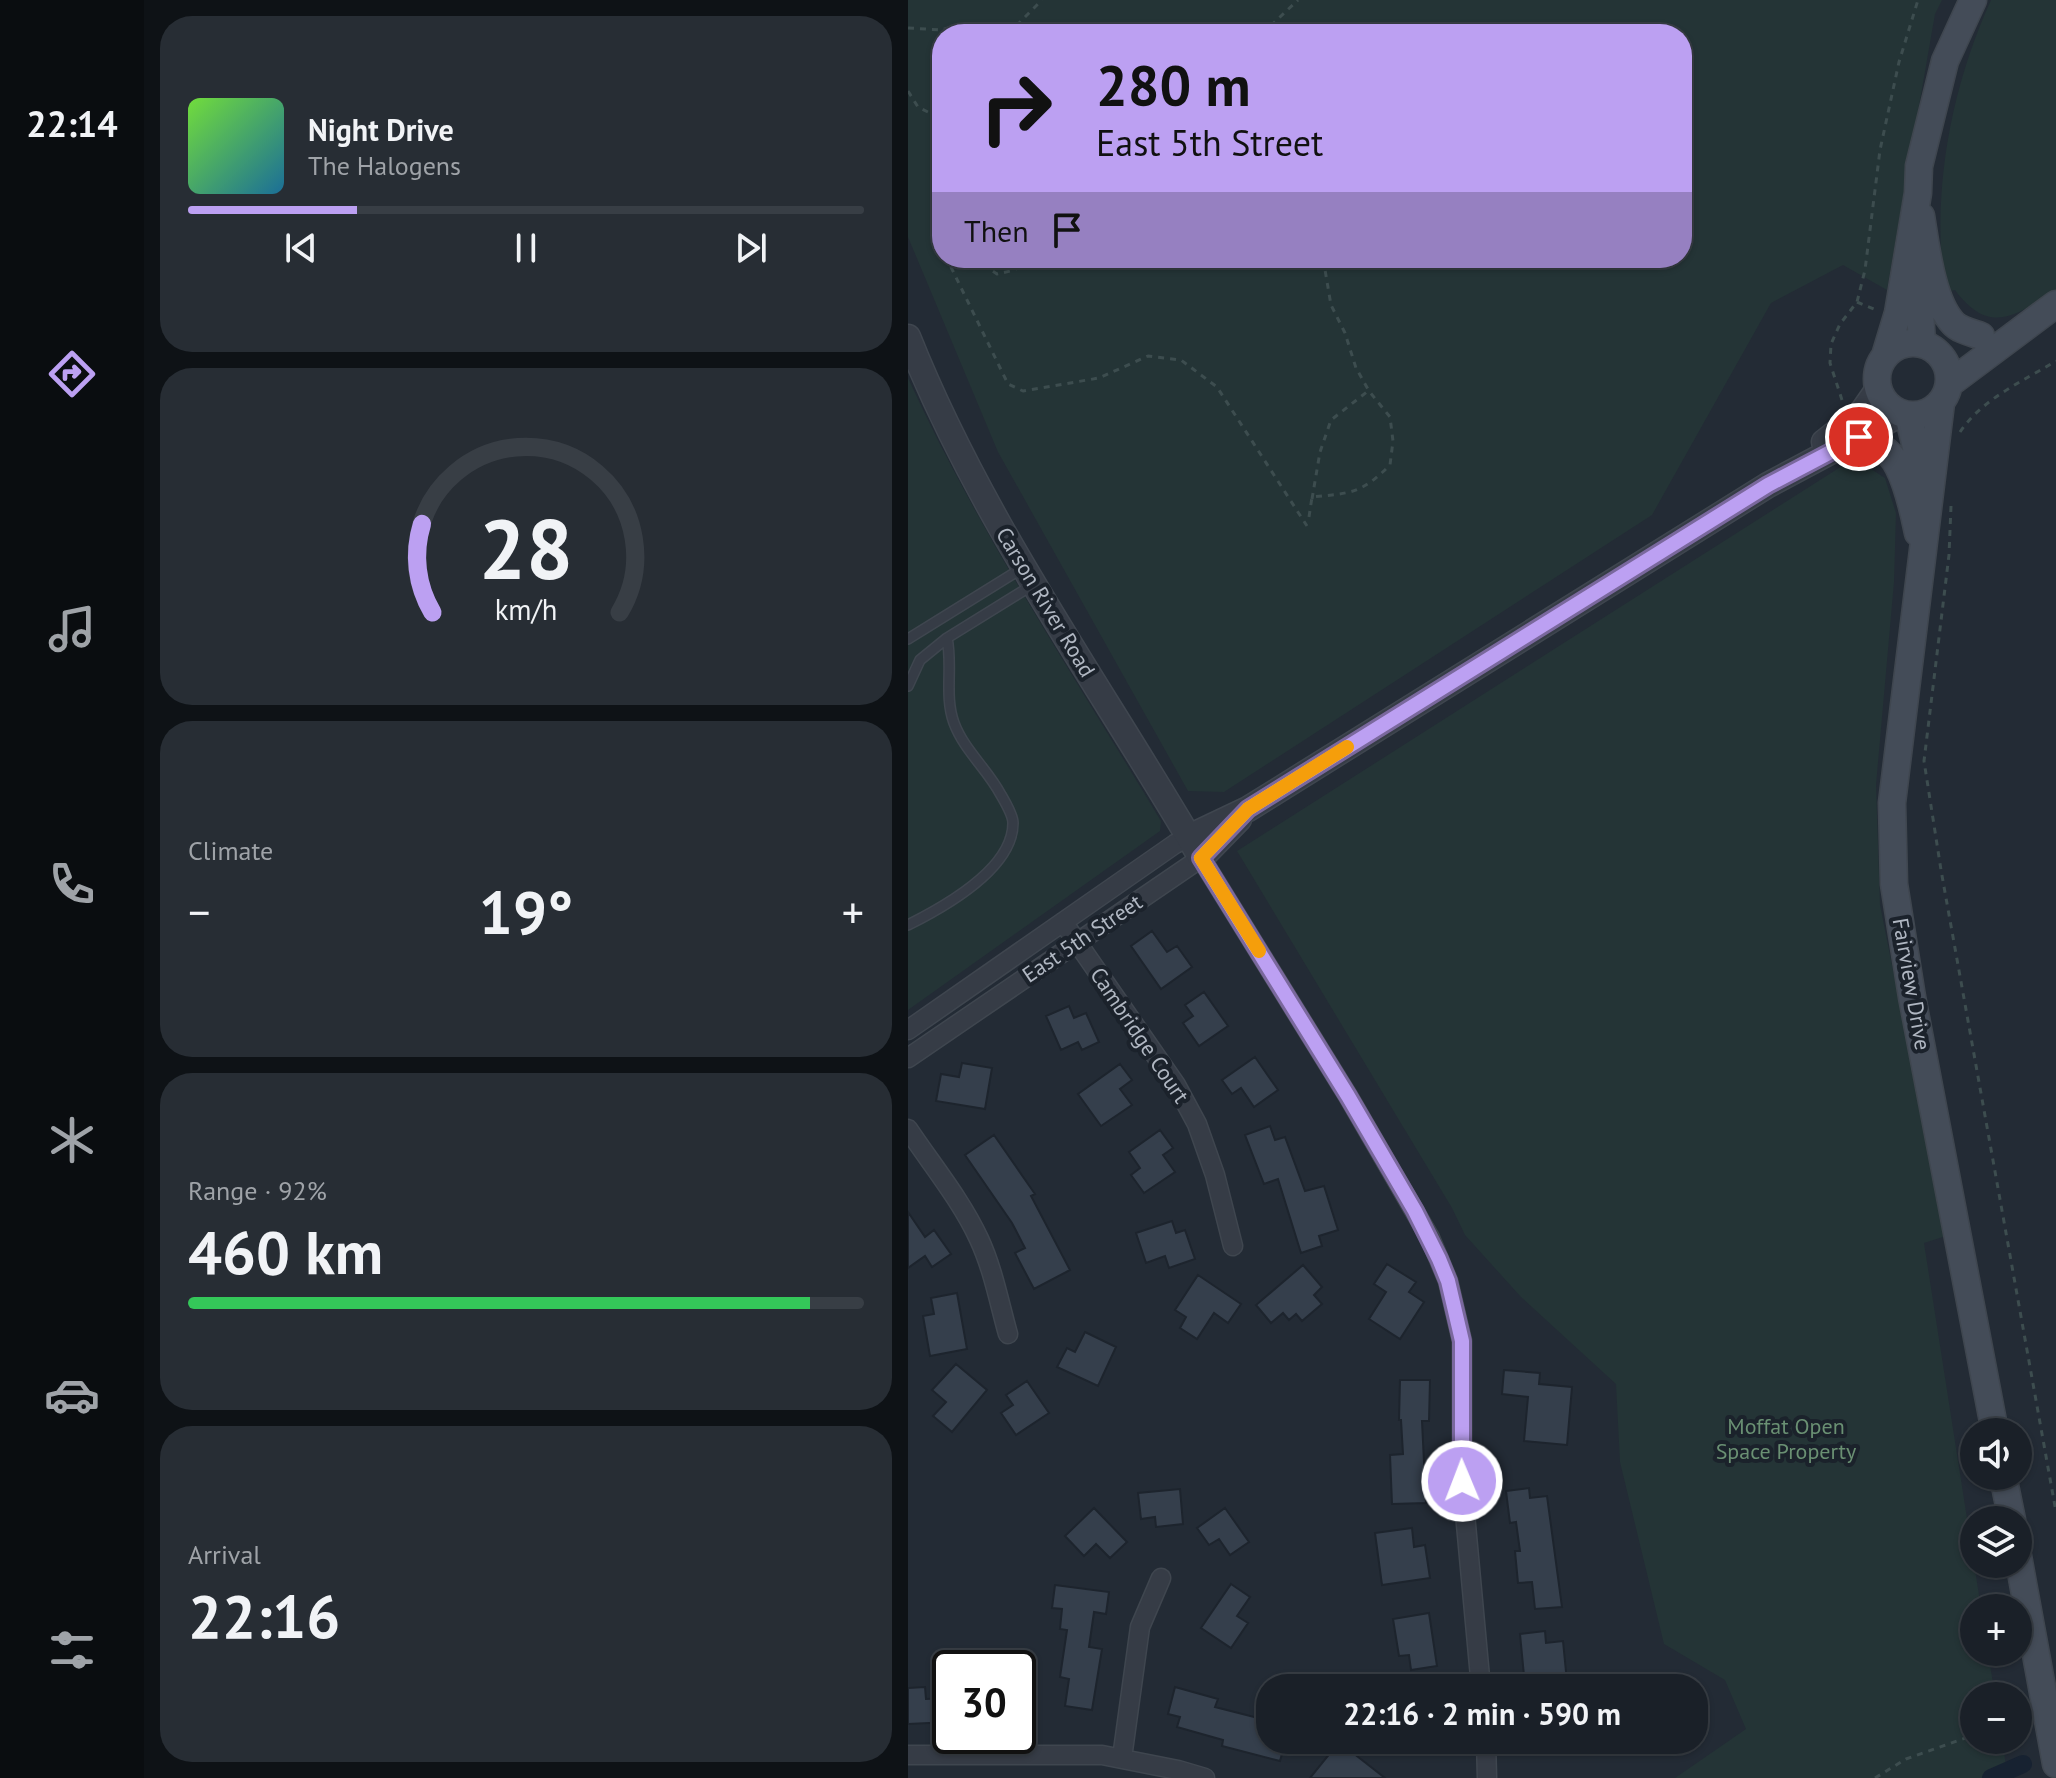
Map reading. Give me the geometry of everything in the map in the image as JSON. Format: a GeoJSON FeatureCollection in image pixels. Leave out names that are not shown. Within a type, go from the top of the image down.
{"type":"FeatureCollection","features":[{"type":"Feature","properties":{"kind":"main road"},"geometry":{"type":"LineString","coordinates":[[1973,0],[1945,61],[1919,166],[1898,313],[1877,375],[1878,389],[1889,407],[1905,414],[1929,412],[1945,394],[2053,306]]}},
{"type":"Feature","properties":{"kind":"main road"},"geometry":{"type":"LineString","coordinates":[[1916,203],[1941,304],[1954,325],[1981,336]]}},
{"type":"Feature","properties":{"kind":"main road"},"geometry":{"type":"LineString","coordinates":[[1916,203],[1928,346],[1946,363],[1945,394]]}},
{"type":"Feature","properties":{"kind":"main road"},"geometry":{"type":"LineString","coordinates":[[1885,356],[1901,345],[1956,347],[2053,306]]}},
{"type":"Feature","properties":{"kind":"main road","name":"Fairview Drive"},"geometry":{"type":"LineString","coordinates":[[1945,394],[1892,803],[1894,884],[1912,997],[1993,1418]]}},
{"type":"Feature","properties":{"kind":"main road","name":"Fairview Drive"},"geometry":{"type":"LineString","coordinates":[[1905,414],[1916,447],[1924,543]]}},
{"type":"Feature","properties":{"kind":"main road"},"geometry":{"type":"LineString","coordinates":[[1845,444],[1878,446],[1892,457],[1910,494],[1924,543]]}},
{"type":"Feature","properties":{"kind":"main road"},"geometry":{"type":"LineString","coordinates":[[2022,1578],[2056,1764]]}},
{"type":"Feature","properties":{"kind":"street","name":"Carson River Road"},"geometry":{"type":"LineString","coordinates":[[908,337],[968,470],[1201,858]]}},
{"type":"Feature","properties":{"kind":"street","name":"East 5th Street"},"geometry":{"type":"LineString","coordinates":[[1768,485],[1853,420],[1878,389]]}},
{"type":"Feature","properties":{"kind":"street","name":"East 5th Street"},"geometry":{"type":"LineString","coordinates":[[908,1030],[1175,844],[1248,809],[1768,485],[1905,414]]}},
{"type":"Feature","properties":{"kind":"street","name":"East 5th Street"},"geometry":{"type":"LineString","coordinates":[[908,1058],[1201,858],[1248,809]]}},
{"type":"Feature","properties":{"kind":"street"},"geometry":{"type":"LineString","coordinates":[[1201,858],[1348,1096],[1430,1238],[1448,1281],[1462,1341],[1462,1481],[1480,1674]]}},
{"type":"Feature","properties":{"kind":"street","name":"Cambridge Court"},"geometry":{"type":"LineString","coordinates":[[1063,922],[1176,1085],[1197,1124],[1215,1175],[1233,1246]]}},
{"type":"Feature","properties":{"kind":"street"},"geometry":{"type":"LineString","coordinates":[[908,1129],[979,1238],[1008,1334]]}},
{"type":"Feature","properties":{"kind":"street"},"geometry":{"type":"LineString","coordinates":[[1122,1758],[1140,1627],[1161,1578]]}},
{"type":"Feature","properties":{"kind":"street"},"geometry":{"type":"LineString","coordinates":[[908,1755],[1039,1754],[1122,1758],[1205,1778]]}},
{"type":"Feature","properties":{"kind":"street"},"geometry":{"type":"LineString","coordinates":[[1486,1754],[1487,1778]]}},
{"type":"Feature","properties":{"kind":"lane"},"geometry":{"type":"LineString","coordinates":[[908,686],[920,660],[1029,576]]}},
{"type":"Feature","properties":{"kind":"lane"},"geometry":{"type":"LineString","coordinates":[[908,639],[1029,576]]}},
{"type":"Feature","properties":{"kind":"lane"},"geometry":{"type":"LineString","coordinates":[[908,925],[990,873],[1008,845],[1013,821],[1000,793],[954,724],[949,700],[950,653],[947,638]]}},
{"type":"Feature","properties":{"kind":"path"},"geometry":{"type":"LineString","coordinates":[[1018,24],[1042,0]]}},
{"type":"Feature","properties":{"kind":"path"},"geometry":{"type":"LineString","coordinates":[[1273,24],[1298,0]]}},
{"type":"Feature","properties":{"kind":"path"},"geometry":{"type":"LineString","coordinates":[[1845,407],[1836,389],[1830,363],[1831,344],[1840,324],[1857,302],[1865,270],[1880,150],[1899,62],[1918,0]]}},
{"type":"Feature","properties":{"kind":"path"},"geometry":{"type":"LineString","coordinates":[[908,28],[932,29]]}},
{"type":"Feature","properties":{"kind":"path"},"geometry":{"type":"LineString","coordinates":[[908,91],[918,107],[932,114]]}},
{"type":"Feature","properties":{"kind":"path"},"geometry":{"type":"LineString","coordinates":[[951,268],[1008,384],[1023,391],[1099,378],[1148,356],[1181,360],[1217,387],[1307,526],[1320,452],[1331,420],[1369,391]]}},
{"type":"Feature","properties":{"kind":"path"},"geometry":{"type":"LineString","coordinates":[[988,268],[997,274],[1017,268]]}},
{"type":"Feature","properties":{"kind":"path"},"geometry":{"type":"LineString","coordinates":[[1312,497],[1345,493],[1370,485],[1390,465],[1393,441],[1390,417],[1369,391],[1356,368],[1345,333],[1331,305],[1325,268]]}},
{"type":"Feature","properties":{"kind":"path"},"geometry":{"type":"LineString","coordinates":[[1857,302],[1884,313]]}},
{"type":"Feature","properties":{"kind":"path"},"geometry":{"type":"LineString","coordinates":[[1956,442],[1961,429],[1992,400],[2056,361]]}},
{"type":"Feature","properties":{"kind":"path"},"geometry":{"type":"LineString","coordinates":[[1951,499],[1949,555],[1924,761],[2056,1512]]}},
{"type":"Feature","properties":{"kind":"path"},"geometry":{"type":"LineString","coordinates":[[1875,1778],[1906,1759],[1960,1740]]}},
{"type":"Feature","properties":{"kind":"green space"},"geometry":{"type":"Polygon","coordinates":[[[908,0],[1942,0],[1935,14],[1887,290],[1843,265],[1771,303],[1652,515],[1224,792],[1188,791],[998,452],[908,237],[908,0]]]}},
{"type":"Feature","properties":{"kind":"green space"},"geometry":{"type":"Polygon","coordinates":[[[1991,0],[2056,0],[2056,290],[2004,317],[1980,313],[1955,290],[1945,292],[1941,255],[1947,143],[1965,70],[1991,0]]]}},
{"type":"Feature","properties":{"kind":"green space"},"geometry":{"type":"Polygon","coordinates":[[[908,378],[996,548],[1161,821],[1160,831],[908,1010],[908,378]]]}},
{"type":"Feature","properties":{"kind":"green space","name":"Moffat Open Space Property"},"geometry":{"type":"Polygon","coordinates":[[[1854,463],[1885,478],[1896,513],[1894,582],[1876,785],[1880,905],[1946,1236],[1924,1243],[1960,1490],[1963,1490],[1965,1506],[1960,1506],[1960,1578],[1976,1578],[1979,1594],[1960,1594],[1960,1666],[1990,1666],[1993,1682],[1960,1682],[1960,1754],[2004,1754],[2008,1778],[1675,1778],[1746,1729],[1725,1680],[1664,1644],[1620,1462],[1616,1384],[1521,1297],[1465,1235],[1452,1208],[1237,851],[1842,466],[1854,463]]]}},
{"type":"Feature","properties":{"kind":"building"},"geometry":{"type":"Polygon","coordinates":[[[1152,931],[1167,952],[1177,946],[1192,967],[1161,989],[1131,946],[1152,931]]]}},
{"type":"Feature","properties":{"kind":"building"},"geometry":{"type":"Polygon","coordinates":[[[1204,992],[1228,1026],[1199,1046],[1183,1023],[1193,1016],[1185,1005],[1204,992]]]}},
{"type":"Feature","properties":{"kind":"building"},"geometry":{"type":"Polygon","coordinates":[[[1069,1006],[1074,1018],[1086,1013],[1099,1042],[1082,1050],[1078,1042],[1061,1050],[1046,1016],[1069,1006]]]}},
{"type":"Feature","properties":{"kind":"building"},"geometry":{"type":"Polygon","coordinates":[[[1255,1057],[1278,1090],[1254,1107],[1241,1088],[1232,1094],[1222,1080],[1255,1057]]]}},
{"type":"Feature","properties":{"kind":"building"},"geometry":{"type":"Polygon","coordinates":[[[962,1063],[992,1068],[985,1109],[936,1101],[941,1074],[959,1077],[962,1063]]]}},
{"type":"Feature","properties":{"kind":"building"},"geometry":{"type":"Polygon","coordinates":[[[1120,1064],[1132,1080],[1120,1089],[1132,1105],[1101,1126],[1078,1094],[1120,1064]]]}},
{"type":"Feature","properties":{"kind":"building"},"geometry":{"type":"Polygon","coordinates":[[[1270,1126],[1275,1140],[1285,1137],[1305,1191],[1324,1186],[1338,1230],[1319,1236],[1322,1246],[1301,1253],[1278,1179],[1264,1184],[1245,1135],[1270,1126]]]}},
{"type":"Feature","properties":{"kind":"building"},"geometry":{"type":"Polygon","coordinates":[[[1160,1130],[1173,1148],[1163,1155],[1175,1172],[1144,1193],[1131,1175],[1140,1168],[1129,1152],[1160,1130]]]}},
{"type":"Feature","properties":{"kind":"building"},"geometry":{"type":"Polygon","coordinates":[[[994,1135],[1035,1194],[1031,1196],[1070,1270],[1034,1289],[1015,1253],[1025,1248],[1012,1223],[965,1155],[994,1135]]]}},
{"type":"Feature","properties":{"kind":"building"},"geometry":{"type":"Polygon","coordinates":[[[908,1212],[925,1237],[934,1230],[951,1254],[932,1267],[925,1256],[908,1268],[908,1212]]]}},
{"type":"Feature","properties":{"kind":"building"},"geometry":{"type":"Polygon","coordinates":[[[1172,1221],[1176,1233],[1185,1230],[1195,1259],[1169,1268],[1165,1256],[1146,1263],[1136,1233],[1172,1221]]]}},
{"type":"Feature","properties":{"kind":"building"},"geometry":{"type":"Polygon","coordinates":[[[1387,1264],[1416,1282],[1409,1292],[1424,1302],[1400,1339],[1369,1319],[1386,1292],[1374,1284],[1387,1264]]]}},
{"type":"Feature","properties":{"kind":"building"},"geometry":{"type":"Polygon","coordinates":[[[1303,1265],[1322,1287],[1314,1295],[1322,1304],[1302,1321],[1296,1314],[1289,1320],[1283,1313],[1271,1323],[1256,1305],[1303,1265]]]}},
{"type":"Feature","properties":{"kind":"building"},"geometry":{"type":"Polygon","coordinates":[[[1198,1275],[1241,1304],[1228,1323],[1214,1313],[1197,1339],[1180,1328],[1186,1317],[1175,1310],[1198,1275]]]}},
{"type":"Feature","properties":{"kind":"building"},"geometry":{"type":"Polygon","coordinates":[[[957,1293],[967,1349],[930,1356],[923,1316],[934,1314],[931,1298],[957,1293]]]}},
{"type":"Feature","properties":{"kind":"building"},"geometry":{"type":"Polygon","coordinates":[[[1085,1332],[1116,1347],[1098,1386],[1057,1367],[1067,1348],[1075,1352],[1085,1332]]]}},
{"type":"Feature","properties":{"kind":"building"},"geometry":{"type":"Polygon","coordinates":[[[956,1364],[987,1390],[952,1432],[933,1416],[946,1402],[932,1390],[956,1364]]]}},
{"type":"Feature","properties":{"kind":"building"},"geometry":{"type":"Polygon","coordinates":[[[1504,1370],[1540,1373],[1539,1384],[1572,1387],[1567,1445],[1524,1441],[1528,1397],[1502,1394],[1504,1370]]]}},
{"type":"Feature","properties":{"kind":"building"},"geometry":{"type":"Polygon","coordinates":[[[1400,1380],[1430,1380],[1429,1421],[1422,1421],[1426,1503],[1392,1504],[1390,1455],[1403,1454],[1399,1420],[1400,1380]]]}},
{"type":"Feature","properties":{"kind":"building"},"geometry":{"type":"Polygon","coordinates":[[[1027,1381],[1049,1413],[1016,1435],[1001,1413],[1013,1405],[1006,1395],[1027,1381]]]}},
{"type":"Feature","properties":{"kind":"building"},"geometry":{"type":"Polygon","coordinates":[[[1529,1488],[1530,1498],[1547,1496],[1562,1607],[1535,1609],[1532,1582],[1518,1583],[1515,1551],[1520,1551],[1516,1522],[1510,1523],[1506,1491],[1529,1488]]]}},
{"type":"Feature","properties":{"kind":"building"},"geometry":{"type":"Polygon","coordinates":[[[1180,1489],[1183,1524],[1156,1527],[1155,1517],[1141,1519],[1138,1493],[1180,1489]]]}},
{"type":"Feature","properties":{"kind":"building"},"geometry":{"type":"Polygon","coordinates":[[[1094,1508],[1127,1542],[1110,1558],[1096,1544],[1084,1556],[1065,1536],[1094,1508]]]}},
{"type":"Feature","properties":{"kind":"building"},"geometry":{"type":"Polygon","coordinates":[[[1225,1508],[1249,1542],[1230,1555],[1219,1539],[1209,1545],[1197,1528],[1225,1508]]]}},
{"type":"Feature","properties":{"kind":"building"},"geometry":{"type":"Polygon","coordinates":[[[1412,1528],[1414,1547],[1425,1545],[1430,1578],[1382,1585],[1375,1533],[1412,1528]]]}},
{"type":"Feature","properties":{"kind":"building"},"geometry":{"type":"Polygon","coordinates":[[[1231,1584],[1250,1597],[1237,1616],[1248,1623],[1231,1648],[1201,1628],[1231,1584]]]}},
{"type":"Feature","properties":{"kind":"building"},"geometry":{"type":"Polygon","coordinates":[[[1055,1585],[1109,1592],[1106,1614],[1094,1612],[1089,1647],[1102,1649],[1092,1710],[1065,1706],[1069,1679],[1060,1677],[1067,1630],[1060,1629],[1062,1609],[1052,1608],[1055,1585]]]}},
{"type":"Feature","properties":{"kind":"building"},"geometry":{"type":"Polygon","coordinates":[[[1429,1613],[1437,1666],[1411,1670],[1409,1655],[1399,1656],[1393,1619],[1429,1613]]]}},
{"type":"Feature","properties":{"kind":"building"},"geometry":{"type":"Polygon","coordinates":[[[1545,1631],[1546,1643],[1563,1641],[1566,1674],[1524,1674],[1520,1634],[1545,1631]]]}},
{"type":"Feature","properties":{"kind":"building"},"geometry":{"type":"Polygon","coordinates":[[[925,1687],[926,1699],[932,1699],[932,1723],[908,1724],[908,1688],[925,1687]]]}},
{"type":"Feature","properties":{"kind":"building"},"geometry":{"type":"Polygon","coordinates":[[[1175,1687],[1218,1699],[1215,1707],[1256,1717],[1256,1754],[1282,1754],[1280,1761],[1222,1746],[1223,1740],[1177,1727],[1180,1717],[1168,1714],[1175,1687]]]}},
{"type":"Feature","properties":{"kind":"building"},"geometry":{"type":"Polygon","coordinates":[[[1329,1754],[1354,1754],[1385,1778],[1310,1778],[1329,1754]]]}},
{"type":"Feature","properties":{"kind":"waterway"},"geometry":{"type":"LineString","coordinates":[[1991,1778],[2023,1764]]}},
{"type":"Feature","properties":{"kind":"slow traffic"},"geometry":{"type":"LineString","coordinates":[[1259,951],[1201,858],[1248,809],[1347,747]]}},
{"type":"Feature","properties":{"kind":"route"},"geometry":{"type":"LineString","coordinates":[[1462,1481],[1462,1341],[1448,1281],[1439,1259],[1415,1211],[1348,1096],[1201,858],[1248,809],[1768,485],[1859,437]]}}]}
